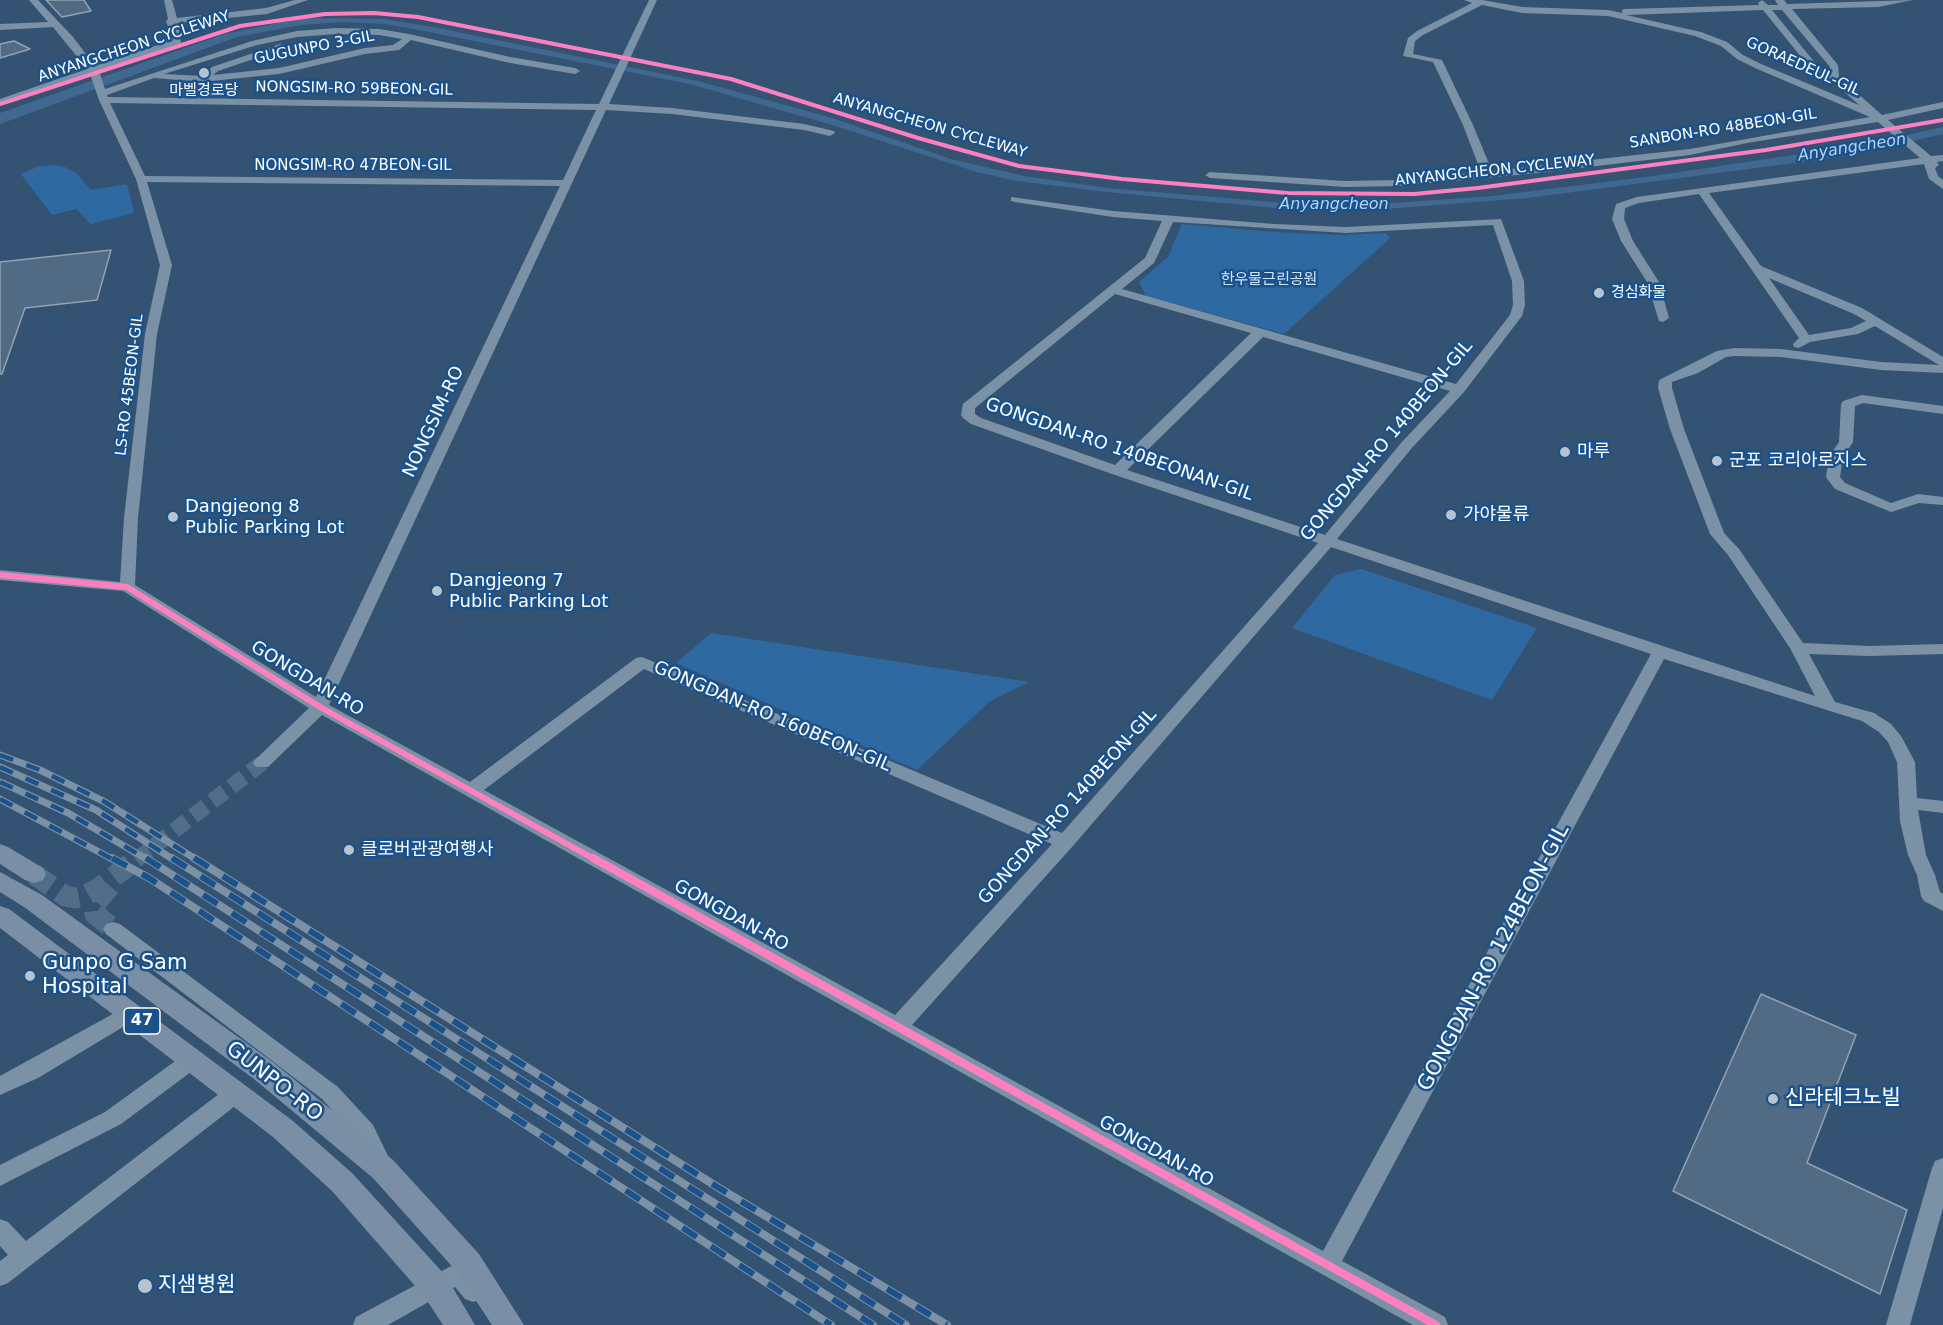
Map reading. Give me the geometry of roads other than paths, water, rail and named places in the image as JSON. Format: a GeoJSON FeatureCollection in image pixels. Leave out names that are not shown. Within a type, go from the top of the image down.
{"type":"FeatureCollection","features":[{"type":"Feature","properties":{"kind":"main road"},"geometry":{"type":"LineString","coordinates":[[0,853],[34,874]]}},
{"type":"Feature","properties":{"kind":"main road","name":"GUNPO-RO"},"geometry":{"type":"LineString","coordinates":[[0,881],[43,908],[264,1071],[383,1169],[457,1249],[509,1325]]}},
{"type":"Feature","properties":{"kind":"main road","name":"GUNPO-RO"},"geometry":{"type":"LineString","coordinates":[[2,919],[131,1012],[283,1129],[342,1182],[435,1286],[460,1325]]}},
{"type":"Feature","properties":{"kind":"street"},"geometry":{"type":"LineString","coordinates":[[33,0],[70,39],[93,70]]}},
{"type":"Feature","properties":{"kind":"street"},"geometry":{"type":"LineString","coordinates":[[0,102],[178,41],[171,21],[168,0]]}},
{"type":"Feature","properties":{"kind":"street"},"geometry":{"type":"LineString","coordinates":[[171,21],[267,11],[304,0]]}},
{"type":"Feature","properties":{"kind":"street","name":"NONGSIM-RO"},"geometry":{"type":"LineString","coordinates":[[262,763],[320,707],[653,0]]}},
{"type":"Feature","properties":{"kind":"street","name":"GORAEDEUL-GIL"},"geometry":{"type":"LineString","coordinates":[[1468,0],[1522,10],[1608,13],[1698,34],[1724,44],[1740,57],[1758,66],[1883,121]]}},
{"type":"Feature","properties":{"kind":"street"},"geometry":{"type":"LineString","coordinates":[[1498,6],[1509,0]]}},
{"type":"Feature","properties":{"kind":"street"},"geometry":{"type":"LineString","coordinates":[[1608,13],[1782,3],[1878,4],[1909,0]]}},
{"type":"Feature","properties":{"kind":"street"},"geometry":{"type":"LineString","coordinates":[[1479,3],[1411,40],[1408,56],[1437,60],[1468,125],[1487,173]]}},
{"type":"Feature","properties":{"kind":"street"},"geometry":{"type":"LineString","coordinates":[[1782,3],[1835,68],[1834,78]]}},
{"type":"Feature","properties":{"kind":"street"},"geometry":{"type":"LineString","coordinates":[[1763,4],[1813,66],[1834,78],[1925,159],[1943,170]]}},
{"type":"Feature","properties":{"kind":"street"},"geometry":{"type":"LineString","coordinates":[[0,27],[54,24]]}},
{"type":"Feature","properties":{"kind":"street"},"geometry":{"type":"LineString","coordinates":[[201,79],[215,69],[258,55],[263,51],[341,31]]}},
{"type":"Feature","properties":{"kind":"street"},"geometry":{"type":"LineString","coordinates":[[103,95],[148,76],[255,43],[297,34],[341,31],[379,32],[409,37],[510,60],[575,71]]}},
{"type":"Feature","properties":{"kind":"street","name":"GUGUNPO 3-GIL"},"geometry":{"type":"LineString","coordinates":[[148,76],[201,79],[279,72],[365,51],[396,48],[409,37]]}},
{"type":"Feature","properties":{"kind":"street","name":"LS-RO 45BEON-GIL"},"geometry":{"type":"LineString","coordinates":[[93,70],[141,179],[166,265],[151,334],[131,518],[127,586]]}},
{"type":"Feature","properties":{"kind":"street","name":"NONGSIM-RO 59BEON-GIL"},"geometry":{"type":"LineString","coordinates":[[103,95],[603,107],[672,111],[804,127],[830,133]]}},
{"type":"Feature","properties":{"kind":"street","name":"SANBON-RO 48BEON-GIL"},"geometry":{"type":"LineString","coordinates":[[1210,175],[1345,184],[1399,183],[1538,170],[1690,152],[1747,140],[1883,121],[1943,105]]}},
{"type":"Feature","properties":{"kind":"street"},"geometry":{"type":"LineString","coordinates":[[1664,318],[1653,282],[1627,241],[1618,219],[1620,206],[1637,200],[1943,158]]}},
{"type":"Feature","properties":{"kind":"street"},"geometry":{"type":"LineString","coordinates":[[1925,159],[1933,177],[1943,186]]}},
{"type":"Feature","properties":{"kind":"street","name":"NONGSIM-RO 47BEON-GIL"},"geometry":{"type":"LineString","coordinates":[[141,179],[565,183]]}},
{"type":"Feature","properties":{"kind":"street"},"geometry":{"type":"LineString","coordinates":[[1702,191],[1806,339]]}},
{"type":"Feature","properties":{"kind":"street","name":"GONGDAN-RO 140BEON-GIL"},"geometry":{"type":"LineString","coordinates":[[898,1025],[1065,842],[1328,541],[1406,446],[1459,389],[1516,316],[1519,305],[1518,281],[1497,221],[1346,230],[1274,227],[1113,214],[1015,200]]}},
{"type":"Feature","properties":{"kind":"street","name":"GONGDAN-RO 140BEONAN-GIL"},"geometry":{"type":"LineString","coordinates":[[1170,217],[1150,261],[968,407],[968,415],[976,421],[1117,471],[1660,652],[1868,717],[1886,728],[1906,762],[1909,821],[1917,855],[1926,875],[1931,896],[1943,904]]}},
{"type":"Feature","properties":{"kind":"street"},"geometry":{"type":"LineString","coordinates":[[1758,269],[1858,310],[1874,322],[1943,362]]}},
{"type":"Feature","properties":{"kind":"street"},"geometry":{"type":"LineString","coordinates":[[1114,290],[1459,389]]}},
{"type":"Feature","properties":{"kind":"street"},"geometry":{"type":"LineString","coordinates":[[1781,353],[1806,339],[1848,333],[1874,322]]}},
{"type":"Feature","properties":{"kind":"street"},"geometry":{"type":"LineString","coordinates":[[1117,471],[1259,333]]}},
{"type":"Feature","properties":{"kind":"street"},"geometry":{"type":"LineString","coordinates":[[1828,706],[1798,648],[1734,552],[1717,534],[1684,450],[1665,388],[1666,380],[1693,370],[1722,354],[1734,352],[1781,353],[1795,357],[1881,366],[1943,369]]}},
{"type":"Feature","properties":{"kind":"street"},"geometry":{"type":"LineString","coordinates":[[1943,410],[1862,399],[1848,404],[1846,442],[1836,457],[1833,477],[1840,486],[1892,508],[1918,498],[1943,501]]}},
{"type":"Feature","properties":{"kind":"street","name":"GONGDAN-RO"},"geometry":{"type":"LineString","coordinates":[[0,575],[127,586],[320,707],[898,1025],[1436,1325]]}},
{"type":"Feature","properties":{"kind":"street"},"geometry":{"type":"LineString","coordinates":[[1798,648],[1870,651],[1943,649]]}},
{"type":"Feature","properties":{"kind":"street","name":"GONGDAN-RO 124BEON-GIL"},"geometry":{"type":"LineString","coordinates":[[1328,1265],[1660,652]]}},
{"type":"Feature","properties":{"kind":"street","name":"GONGDAN-RO 160BEON-GIL"},"geometry":{"type":"LineString","coordinates":[[471,790],[642,662],[1065,842]]}},
{"type":"Feature","properties":{"kind":"street"},"geometry":{"type":"LineString","coordinates":[[1909,803],[1943,807]]}},
{"type":"Feature","properties":{"kind":"street"},"geometry":{"type":"LineString","coordinates":[[113,929],[330,1093],[365,1132],[383,1169]]}},
{"type":"Feature","properties":{"kind":"street"},"geometry":{"type":"LineString","coordinates":[[0,1086],[30,1072],[131,1012]]}},
{"type":"Feature","properties":{"kind":"street"},"geometry":{"type":"LineString","coordinates":[[0,1176],[113,1118],[192,1060]]}},
{"type":"Feature","properties":{"kind":"street"},"geometry":{"type":"LineString","coordinates":[[0,1275],[236,1093]]}},
{"type":"Feature","properties":{"kind":"street"},"geometry":{"type":"LineString","coordinates":[[1898,1325],[1943,1168]]}},
{"type":"Feature","properties":{"kind":"street"},"geometry":{"type":"LineString","coordinates":[[0,1229],[24,1256]]}},
{"type":"Feature","properties":{"kind":"street"},"geometry":{"type":"LineString","coordinates":[[365,1325],[457,1275],[478,1296],[492,1299]]}},
{"type":"Feature","properties":{"kind":"water","name":"Anyangcheon"},"geometry":{"type":"Polygon","coordinates":[[[302,18],[383,19],[433,27],[698,81],[832,118],[951,159],[1024,176],[1107,188],[1285,203],[1365,205],[1492,196],[1653,176],[1873,143],[1943,127],[1943,134],[1840,157],[1528,198],[1370,210],[1286,209],[1017,181],[977,172],[829,124],[690,84],[385,24],[342,22],[301,25],[237,37],[0,124],[0,113],[225,34],[302,18]]]}},
{"type":"Feature","properties":{"kind":"tunnel"},"geometry":{"type":"LineString","coordinates":[[136,860],[262,763]]}},
{"type":"Feature","properties":{"kind":"tunnel"},"geometry":{"type":"LineString","coordinates":[[34,874],[65,896],[75,898],[85,896],[99,888],[138,858]]}},
{"type":"Feature","properties":{"kind":"tunnel"},"geometry":{"type":"LineString","coordinates":[[110,886],[94,905],[95,914],[113,929]]}},
{"type":"Feature","properties":{"kind":"railway"},"geometry":{"type":"LineString","coordinates":[[0,755],[40,770],[105,802],[197,860]]}},
{"type":"Feature","properties":{"kind":"railway"},"geometry":{"type":"LineString","coordinates":[[0,767],[96,810],[174,860]]}},
{"type":"Feature","properties":{"kind":"railway"},"geometry":{"type":"LineString","coordinates":[[0,782],[68,813],[148,860]]}},
{"type":"Feature","properties":{"kind":"railway"},"geometry":{"type":"LineString","coordinates":[[0,799],[114,860]]}},
{"type":"Feature","properties":{"kind":"railway"},"geometry":{"type":"LineString","coordinates":[[112,858],[149,878],[831,1325]]}},
{"type":"Feature","properties":{"kind":"railway"},"geometry":{"type":"LineString","coordinates":[[146,858],[873,1325]]}},
{"type":"Feature","properties":{"kind":"railway"},"geometry":{"type":"LineString","coordinates":[[172,858],[906,1325]]}},
{"type":"Feature","properties":{"kind":"railway"},"geometry":{"type":"LineString","coordinates":[[194,858],[719,1188],[947,1325]]}},
{"type":"Feature","properties":{"kind":"place","name":"마벨경로당"},"geometry":{"type":"Point","coordinates":[204,73]}},
{"type":"Feature","properties":{"kind":"place","name":"경심화물"},"geometry":{"type":"Point","coordinates":[1599,293]}},
{"type":"Feature","properties":{"kind":"place","name":"마루"},"geometry":{"type":"Point","coordinates":[1565,452]}},
{"type":"Feature","properties":{"kind":"place","name":"군포 코리아로지스"},"geometry":{"type":"Point","coordinates":[1717,461]}},
{"type":"Feature","properties":{"kind":"place","name":"가야물류"},"geometry":{"type":"Point","coordinates":[1451,515]}},
{"type":"Feature","properties":{"kind":"place","name":"Dangjeong 8 Public Parking Lot"},"geometry":{"type":"Point","coordinates":[173,517]}},
{"type":"Feature","properties":{"kind":"place","name":"Dangjeong 7 Public Parking Lot"},"geometry":{"type":"Point","coordinates":[437,591]}},
{"type":"Feature","properties":{"kind":"place","name":"클로버관광여행사"},"geometry":{"type":"Point","coordinates":[349,850]}},
{"type":"Feature","properties":{"kind":"place","name":"Gunpo G Sam Hospital"},"geometry":{"type":"Point","coordinates":[30,976]}},
{"type":"Feature","properties":{"kind":"place","name":"신라테크노빌"},"geometry":{"type":"Point","coordinates":[1773,1099]}},
{"type":"Feature","properties":{"kind":"place","name":"지샘병원"},"geometry":{"type":"Point","coordinates":[145,1286]}},
{"type":"Feature","properties":{"kind":"park label","name":"한우물근린공원"},"geometry":{"type":"Point","coordinates":[1269,280]}}]}
